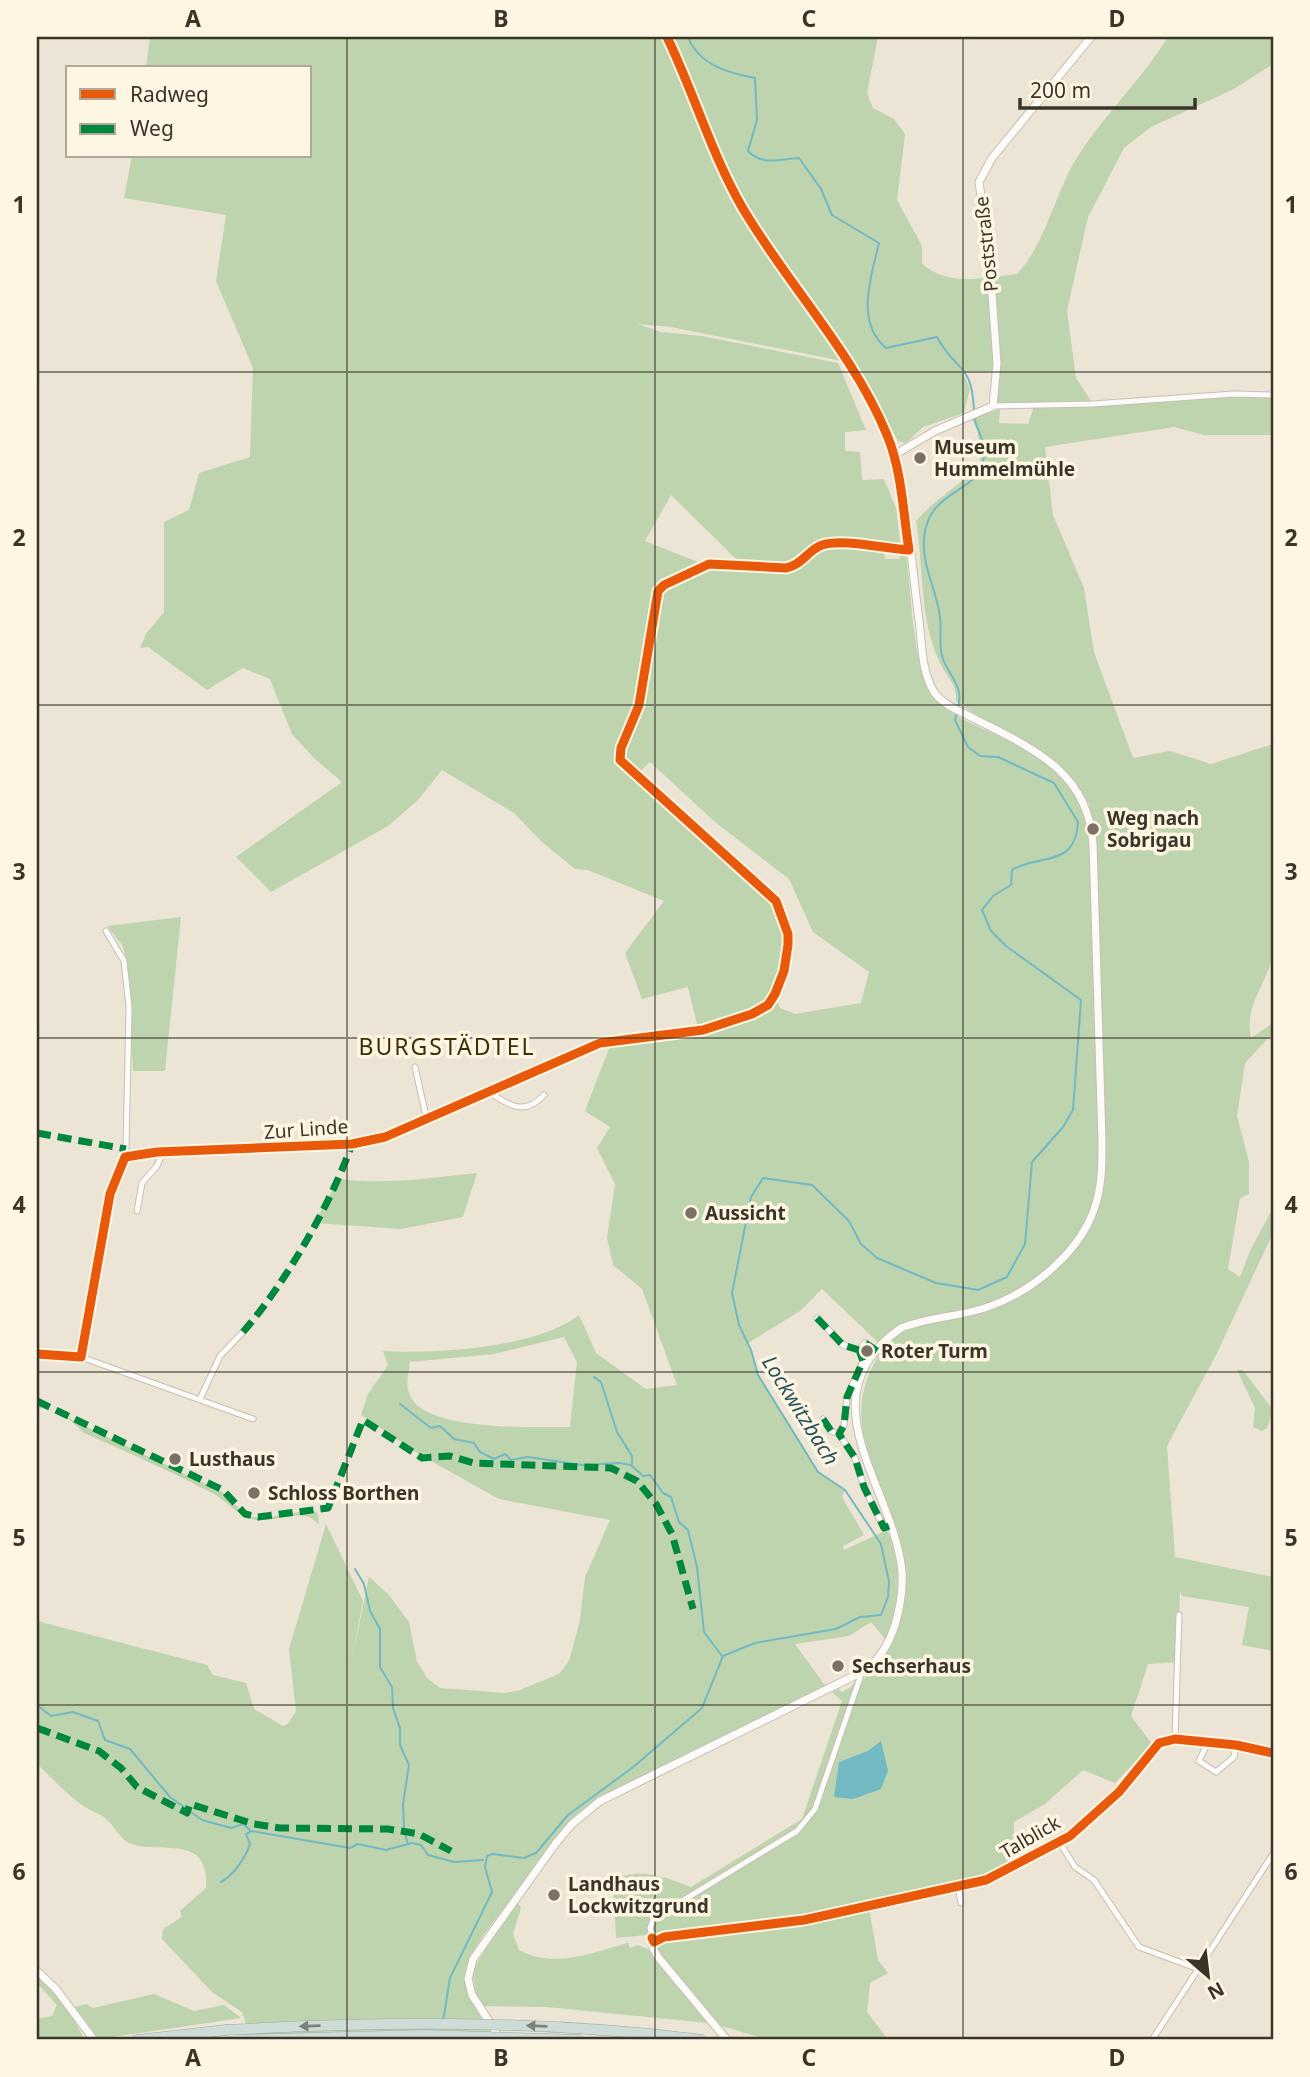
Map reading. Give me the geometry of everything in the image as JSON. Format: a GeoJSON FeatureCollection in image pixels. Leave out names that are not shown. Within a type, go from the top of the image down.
{"type":"FeatureCollection","features":[{"type":"Feature","properties":{"kind":"highway"},"geometry":{"type":"LineString","coordinates":[[137,2040],[226,2030],[370,2024],[503,2025],[703,2040]]}},
{"type":"Feature","properties":{"kind":"highway"},"geometry":{"type":"LineString","coordinates":[[232,2040],[425,2035],[581,2040]]}},
{"type":"Feature","properties":{"kind":"main road"},"geometry":{"type":"LineString","coordinates":[[501,2040],[472,1995],[469,1968],[480,1944],[572,1824],[600,1801],[862,1672],[883,1652],[898,1611],[902,1572],[862,1450],[854,1415],[856,1390],[877,1350],[901,1328],[986,1308],[1034,1281],[1078,1240],[1096,1203],[1100,1186],[1102,1141],[1093,844],[1088,810],[1067,776],[1037,751],[961,712],[934,691],[924,664],[894,455],[861,386],[741,206],[713,151],[667,37]]}},
{"type":"Feature","properties":{"kind":"main road","name":"Poststraße"},"geometry":{"type":"LineString","coordinates":[[993,406],[997,363],[989,252],[979,182],[992,158],[1091,37]]}},
{"type":"Feature","properties":{"kind":"main road"},"geometry":{"type":"LineString","coordinates":[[894,455],[935,431],[993,406]]}},
{"type":"Feature","properties":{"kind":"main road"},"geometry":{"type":"LineString","coordinates":[[1175,1739],[1236,1745],[1273,1753]]}},
{"type":"Feature","properties":{"kind":"main road","name":"Talblick"},"geometry":{"type":"LineString","coordinates":[[654,1941],[700,1932],[794,1922],[986,1881],[1060,1843],[1119,1792],[1159,1743],[1175,1739]]}},
{"type":"Feature","properties":{"kind":"main road"},"geometry":{"type":"LineString","coordinates":[[654,1941],[653,1948],[658,1957],[727,2040]]}},
{"type":"Feature","properties":{"kind":"main road"},"geometry":{"type":"LineString","coordinates":[[37,1971],[56,1989],[94,2040]]}},
{"type":"Feature","properties":{"kind":"street"},"geometry":{"type":"LineString","coordinates":[[993,406],[1093,404],[1234,394],[1273,395]]}},
{"type":"Feature","properties":{"kind":"street"},"geometry":{"type":"LineString","coordinates":[[80,1357],[110,1194],[125,1157],[129,1007],[124,961],[106,931]]}},
{"type":"Feature","properties":{"kind":"street","name":"Zur Linde"},"geometry":{"type":"LineString","coordinates":[[125,1157],[163,1152],[352,1144],[385,1137],[427,1121],[481,1094],[600,1043],[640,1041]]}},
{"type":"Feature","properties":{"kind":"street"},"geometry":{"type":"LineString","coordinates":[[415,1067],[427,1121]]}},
{"type":"Feature","properties":{"kind":"street"},"geometry":{"type":"LineString","coordinates":[[489,1092],[510,1107],[519,1108],[537,1102],[544,1095]]}},
{"type":"Feature","properties":{"kind":"street"},"geometry":{"type":"LineString","coordinates":[[137,1211],[142,1183],[157,1166],[163,1152]]}},
{"type":"Feature","properties":{"kind":"street"},"geometry":{"type":"LineString","coordinates":[[817,1318],[843,1345],[859,1350]]}},
{"type":"Feature","properties":{"kind":"street"},"geometry":{"type":"LineString","coordinates":[[200,1399],[220,1356],[243,1332]]}},
{"type":"Feature","properties":{"kind":"street"},"geometry":{"type":"LineString","coordinates":[[859,1350],[865,1343],[877,1350]]}},
{"type":"Feature","properties":{"kind":"street"},"geometry":{"type":"LineString","coordinates":[[839,1434],[844,1424],[847,1397],[863,1361],[859,1350]]}},
{"type":"Feature","properties":{"kind":"street"},"geometry":{"type":"LineString","coordinates":[[37,1354],[80,1357],[253,1419]]}},
{"type":"Feature","properties":{"kind":"street"},"geometry":{"type":"LineString","coordinates":[[822,1419],[831,1431],[839,1434],[855,1458],[864,1487],[884,1528],[889,1526]]}},
{"type":"Feature","properties":{"kind":"street"},"geometry":{"type":"LineString","coordinates":[[1175,1739],[1179,1615]]}},
{"type":"Feature","properties":{"kind":"street"},"geometry":{"type":"LineString","coordinates":[[654,1941],[650,1928],[654,1918],[797,1831],[815,1809],[862,1672]]}},
{"type":"Feature","properties":{"kind":"street"},"geometry":{"type":"LineString","coordinates":[[1208,1742],[1199,1761],[1216,1772],[1234,1757],[1236,1745]]}},
{"type":"Feature","properties":{"kind":"street"},"geometry":{"type":"LineString","coordinates":[[1060,1843],[1075,1867],[1100,1887],[1139,1947],[1201,1970]]}},
{"type":"Feature","properties":{"kind":"street"},"geometry":{"type":"LineString","coordinates":[[1152,2040],[1201,1970],[1273,1854]]}},
{"type":"Feature","properties":{"kind":"street"},"geometry":{"type":"LineString","coordinates":[[958,1886],[961,1903]]}},
{"type":"Feature","properties":{"kind":"green space"},"geometry":{"type":"Polygon","coordinates":[[[150,37],[878,37],[867,93],[873,108],[894,119],[905,134],[897,200],[922,246],[922,264],[944,276],[955,278],[979,279],[1017,274],[1036,247],[1078,156],[1168,37],[1273,37],[1273,64],[1232,90],[1151,127],[1124,148],[1088,217],[1067,311],[1076,378],[1093,404],[1234,394],[1273,395],[1273,435],[1204,435],[1174,427],[1045,447],[1053,515],[1084,588],[1094,652],[1133,758],[1170,751],[1211,764],[1273,744],[1271,923],[1274,948],[1269,969],[1252,1007],[1250,1027],[1251,1038],[1273,1023],[1273,1033],[1245,1063],[1237,1116],[1249,1162],[1249,1194],[1240,1198],[1228,1269],[1240,1277],[1250,1251],[1273,1208],[1273,1233],[1216,1355],[1167,1446],[1175,1557],[1273,1577],[1273,1651],[1242,1645],[1249,1607],[1182,1596],[1180,1591],[1178,1662],[1148,1664],[1131,1716],[1152,1744],[1115,1783],[1083,1770],[1045,1804],[1014,1822],[1014,1851],[1008,1867],[983,1877],[776,1922],[616,1938],[613,1880],[643,1874],[691,1887],[802,1819],[842,1701],[832,1692],[839,1689],[842,1692],[851,1687],[857,1679],[860,1680],[860,1686],[888,1650],[898,1626],[904,1592],[902,1561],[895,1530],[864,1440],[861,1410],[867,1379],[884,1348],[822,1289],[800,1311],[748,1343],[758,1375],[818,1472],[845,1490],[842,1497],[864,1535],[843,1546],[844,1550],[887,1530],[896,1557],[898,1585],[886,1640],[871,1622],[849,1636],[795,1644],[826,1687],[683,1758],[569,1822],[482,1937],[466,1966],[465,1979],[474,2004],[496,2040],[252,2040],[242,2012],[212,1992],[162,1939],[163,1929],[182,1917],[180,1911],[206,1888],[205,1869],[199,1858],[189,1851],[177,1848],[149,1847],[126,1841],[104,1817],[79,1803],[37,1764],[37,1621],[207,1665],[213,1675],[246,1683],[254,1709],[283,1726],[288,1724],[296,1711],[289,1649],[326,1524],[363,1601],[351,1664],[369,1577],[389,1595],[409,1622],[417,1662],[427,1678],[440,1688],[505,1693],[520,1690],[559,1674],[569,1661],[580,1620],[585,1577],[610,1520],[499,1499],[422,1456],[361,1415],[368,1394],[388,1365],[383,1351],[457,1350],[513,1342],[561,1326],[579,1315],[596,1353],[646,1389],[677,1385],[642,1289],[613,1265],[607,1238],[615,1184],[597,1148],[610,1127],[585,1111],[610,1046],[699,1032],[688,987],[642,999],[625,953],[664,901],[588,870],[575,869],[542,842],[514,813],[442,770],[418,800],[388,826],[271,892],[236,857],[342,782],[315,759],[292,734],[270,679],[243,668],[207,690],[148,647],[140,648],[146,634],[164,612],[164,522],[189,510],[199,473],[250,457],[253,368],[216,281],[226,215],[124,198],[132,158],[312,158],[312,66],[146,66],[150,37]],[[713,146],[711,154],[756,238],[842,361],[671,327],[637,324],[661,332],[702,336],[838,363],[866,430],[845,432],[845,451],[860,452],[862,480],[884,479],[896,508],[900,541],[897,547],[825,539],[789,565],[738,561],[671,495],[645,541],[708,566],[724,565],[779,572],[793,570],[830,546],[884,552],[885,559],[900,559],[899,553],[906,555],[916,646],[924,680],[930,692],[949,711],[1040,757],[1060,776],[1082,807],[1090,806],[1063,769],[1047,756],[956,701],[953,685],[933,646],[925,611],[916,521],[980,462],[978,432],[972,419],[1000,409],[999,423],[1028,424],[1035,404],[993,406],[996,371],[962,371],[970,389],[964,413],[923,427],[906,443],[898,441],[854,366],[734,184],[713,146]],[[650,762],[633,778],[774,902],[786,934],[785,962],[774,993],[780,1008],[795,1014],[861,1003],[869,972],[813,932],[789,879],[715,822],[650,762]],[[564,1337],[494,1354],[410,1362],[408,1389],[416,1404],[432,1414],[454,1421],[506,1426],[570,1427],[577,1362],[564,1337]]]}},
{"type":"Feature","properties":{"kind":"green space"},"geometry":{"type":"Polygon","coordinates":[[[181,917],[165,1071],[133,1071],[127,961],[122,945],[107,926],[181,917]]]}},
{"type":"Feature","properties":{"kind":"green space"},"geometry":{"type":"Polygon","coordinates":[[[477,1173],[463,1217],[401,1229],[314,1223],[339,1179],[391,1181],[477,1173]]]}},
{"type":"Feature","properties":{"kind":"green space"},"geometry":{"type":"Polygon","coordinates":[[[1237,1370],[1243,1370],[1273,1410],[1267,1428],[1262,1431],[1253,1427],[1255,1408],[1237,1370]]]}},
{"type":"Feature","properties":{"kind":"green space"},"geometry":{"type":"Polygon","coordinates":[[[37,1403],[55,1412],[37,1408],[37,1403]]]}},
{"type":"Feature","properties":{"kind":"green space"},"geometry":{"type":"Polygon","coordinates":[[[62,1415],[222,1492],[247,1516],[263,1518],[312,1510],[318,1513],[319,1525],[312,1519],[296,1515],[269,1520],[247,1517],[212,1493],[84,1433],[62,1415]]]}},
{"type":"Feature","properties":{"kind":"green space"},"geometry":{"type":"Polygon","coordinates":[[[516,1900],[521,1908],[513,1934],[519,1950],[533,1956],[560,1959],[587,1955],[628,1943],[630,1948],[638,1945],[650,1950],[708,2023],[547,2007],[483,2006],[476,1994],[472,1971],[516,1900]]]}},
{"type":"Feature","properties":{"kind":"green space"},"geometry":{"type":"Polygon","coordinates":[[[869,1908],[878,1960],[888,1973],[870,1983],[867,2012],[886,2037],[898,2040],[769,2040],[718,2025],[656,1948],[666,1939],[782,1928],[869,1908]]]}},
{"type":"Feature","properties":{"kind":"green space"},"geometry":{"type":"Polygon","coordinates":[[[37,1975],[66,2006],[85,2040],[37,2040],[37,2019],[52,2016],[57,2005],[37,1983],[37,1975]]]}},
{"type":"Feature","properties":{"kind":"green space"},"geometry":{"type":"Polygon","coordinates":[[[154,1994],[194,2011],[224,2005],[241,2018],[99,2039],[75,2007],[86,2004],[93,2008],[154,1994]]]}},
{"type":"Feature","properties":{"kind":"water"},"geometry":{"type":"Polygon","coordinates":[[[881,1741],[888,1771],[881,1789],[853,1799],[834,1797],[839,1762],[868,1751],[881,1741]]]}},
{"type":"Feature","properties":{"kind":"waterway","name":"Lockwitzbach"},"geometry":{"type":"LineString","coordinates":[[688,37],[699,55],[707,61],[725,70],[755,78],[757,120],[748,151],[765,160],[799,158],[821,189],[832,215],[879,243],[868,298],[868,312],[876,337],[886,348],[937,337],[966,375],[973,395],[974,411]]}},
{"type":"Feature","properties":{"kind":"waterway","name":"Lockwitzbach"},"geometry":{"type":"LineString","coordinates":[[958,708],[958,688],[942,654],[940,617],[927,569],[924,539],[927,523],[942,501],[979,472],[984,448],[974,416]]}},
{"type":"Feature","properties":{"kind":"waterway","name":"Lockwitzbach"},"geometry":{"type":"LineString","coordinates":[[443,2021],[450,1978],[492,1892],[485,1867],[487,1856],[493,1854],[524,1858],[536,1853],[568,1815],[632,1768],[702,1708],[723,1656],[755,1643],[836,1629],[860,1617],[881,1615],[888,1597],[889,1582],[881,1544],[845,1490],[818,1472],[758,1375],[751,1350],[739,1325],[732,1293],[751,1197],[763,1178],[812,1185],[849,1221],[861,1244],[877,1258],[936,1283],[978,1290],[1007,1277],[1025,1244],[1032,1162],[1063,1127],[1073,1110],[1081,1000],[1006,946],[991,931],[982,910],[993,896],[1011,885],[1012,870],[1054,857],[1070,847],[1078,822],[1054,783],[998,757],[980,756],[968,747],[955,720],[957,713]]}},
{"type":"Feature","properties":{"kind":"waterway"},"geometry":{"type":"LineString","coordinates":[[594,1377],[601,1382],[617,1432],[632,1456],[632,1464]]}},
{"type":"Feature","properties":{"kind":"waterway"},"geometry":{"type":"LineString","coordinates":[[400,1404],[431,1428],[440,1426],[454,1439],[474,1443],[480,1452],[494,1459],[505,1454],[511,1460],[528,1457],[582,1465],[619,1463],[631,1465],[643,1476],[650,1475],[663,1493],[671,1497],[679,1522],[688,1530],[697,1567],[704,1632],[722,1656]]}},
{"type":"Feature","properties":{"kind":"waterway"},"geometry":{"type":"LineString","coordinates":[[355,1569],[364,1584],[370,1611],[380,1629],[380,1667],[392,1687],[393,1708],[400,1728],[400,1745],[409,1765],[403,1804],[404,1827]]}},
{"type":"Feature","properties":{"kind":"waterway"},"geometry":{"type":"LineString","coordinates":[[37,1705],[51,1716],[73,1712],[98,1721],[105,1740],[130,1749],[170,1797],[202,1820],[231,1828],[243,1824],[251,1831],[350,1848],[358,1844],[386,1850],[412,1843],[421,1845],[428,1855],[454,1862],[483,1860]]}},
{"type":"Feature","properties":{"kind":"waterway"},"geometry":{"type":"LineString","coordinates":[[221,1882],[234,1871],[245,1855],[250,1844],[246,1834],[250,1832]]}},
{"type":"Feature","properties":{"kind":"waterway"},"geometry":{"type":"LineString","coordinates":[[405,1835],[408,1844]]}},
{"type":"Feature","properties":{"kind":"marked path"},"geometry":{"type":"LineString","coordinates":[[37,1133],[126,1149]]}},
{"type":"Feature","properties":{"kind":"marked path"},"geometry":{"type":"LineString","coordinates":[[243,1332],[275,1291],[305,1242],[332,1192],[352,1144]]}},
{"type":"Feature","properties":{"kind":"marked path"},"geometry":{"type":"LineString","coordinates":[[817,1318],[843,1345],[859,1350]]}},
{"type":"Feature","properties":{"kind":"marked path"},"geometry":{"type":"LineString","coordinates":[[877,1351],[865,1343],[859,1350],[863,1361],[847,1397],[844,1425],[839,1434],[855,1458],[864,1487],[884,1528],[889,1526]]}},
{"type":"Feature","properties":{"kind":"marked path"},"geometry":{"type":"LineString","coordinates":[[37,1401],[223,1490],[245,1514],[258,1517],[328,1508],[363,1420],[422,1458],[450,1456],[474,1463],[611,1468],[637,1481],[656,1504],[672,1534],[693,1609]]}},
{"type":"Feature","properties":{"kind":"marked path"},"geometry":{"type":"LineString","coordinates":[[823,1419],[831,1431],[839,1434]]}},
{"type":"Feature","properties":{"kind":"marked path"},"geometry":{"type":"LineString","coordinates":[[37,1728],[99,1751],[121,1768],[137,1787],[187,1813],[190,1804],[254,1824],[280,1828],[388,1829],[419,1834],[451,1851]]}},
{"type":"Feature","properties":{"kind":"cycle path"},"geometry":{"type":"LineString","coordinates":[[37,1354],[81,1357],[110,1194],[125,1157],[157,1152],[352,1144],[385,1137],[600,1043],[703,1030],[752,1014],[768,1005],[775,994],[784,971],[788,945],[788,934],[776,901],[620,760],[621,748],[639,705],[658,591],[664,585],[709,564],[786,568],[796,564],[817,547],[831,543],[909,550],[896,463],[873,405],[838,347],[742,207],[721,166],[667,37]]}},
{"type":"Feature","properties":{"kind":"cycle path"},"geometry":{"type":"LineString","coordinates":[[652,1938],[654,1942],[664,1937],[804,1920],[986,1880],[1070,1836],[1119,1792],[1159,1743],[1175,1739],[1236,1745],[1273,1753]]}},
{"type":"Feature","properties":{"kind":"place","name":"Museum Hummelmühle"},"geometry":{"type":"Point","coordinates":[920,458]}},
{"type":"Feature","properties":{"kind":"place","name":"Weg nach Sobrigau"},"geometry":{"type":"Point","coordinates":[1093,829]}},
{"type":"Feature","properties":{"kind":"place","name":"Aussicht"},"geometry":{"type":"Point","coordinates":[691,1213]}},
{"type":"Feature","properties":{"kind":"place","name":"Roter Turm"},"geometry":{"type":"Point","coordinates":[867,1351]}},
{"type":"Feature","properties":{"kind":"place","name":"Lusthaus"},"geometry":{"type":"Point","coordinates":[175,1459]}},
{"type":"Feature","properties":{"kind":"place","name":"Schloss Borthen"},"geometry":{"type":"Point","coordinates":[254,1493]}},
{"type":"Feature","properties":{"kind":"place","name":"Sechserhaus"},"geometry":{"type":"Point","coordinates":[838,1666]}},
{"type":"Feature","properties":{"kind":"place","name":"Landhaus Lockwitzgrund"},"geometry":{"type":"Point","coordinates":[554,1895]}},
{"type":"Feature","properties":{"kind":"district","name":"BURGSTÄDTEL"},"geometry":{"type":"Point","coordinates":[447,1046]}}]}
